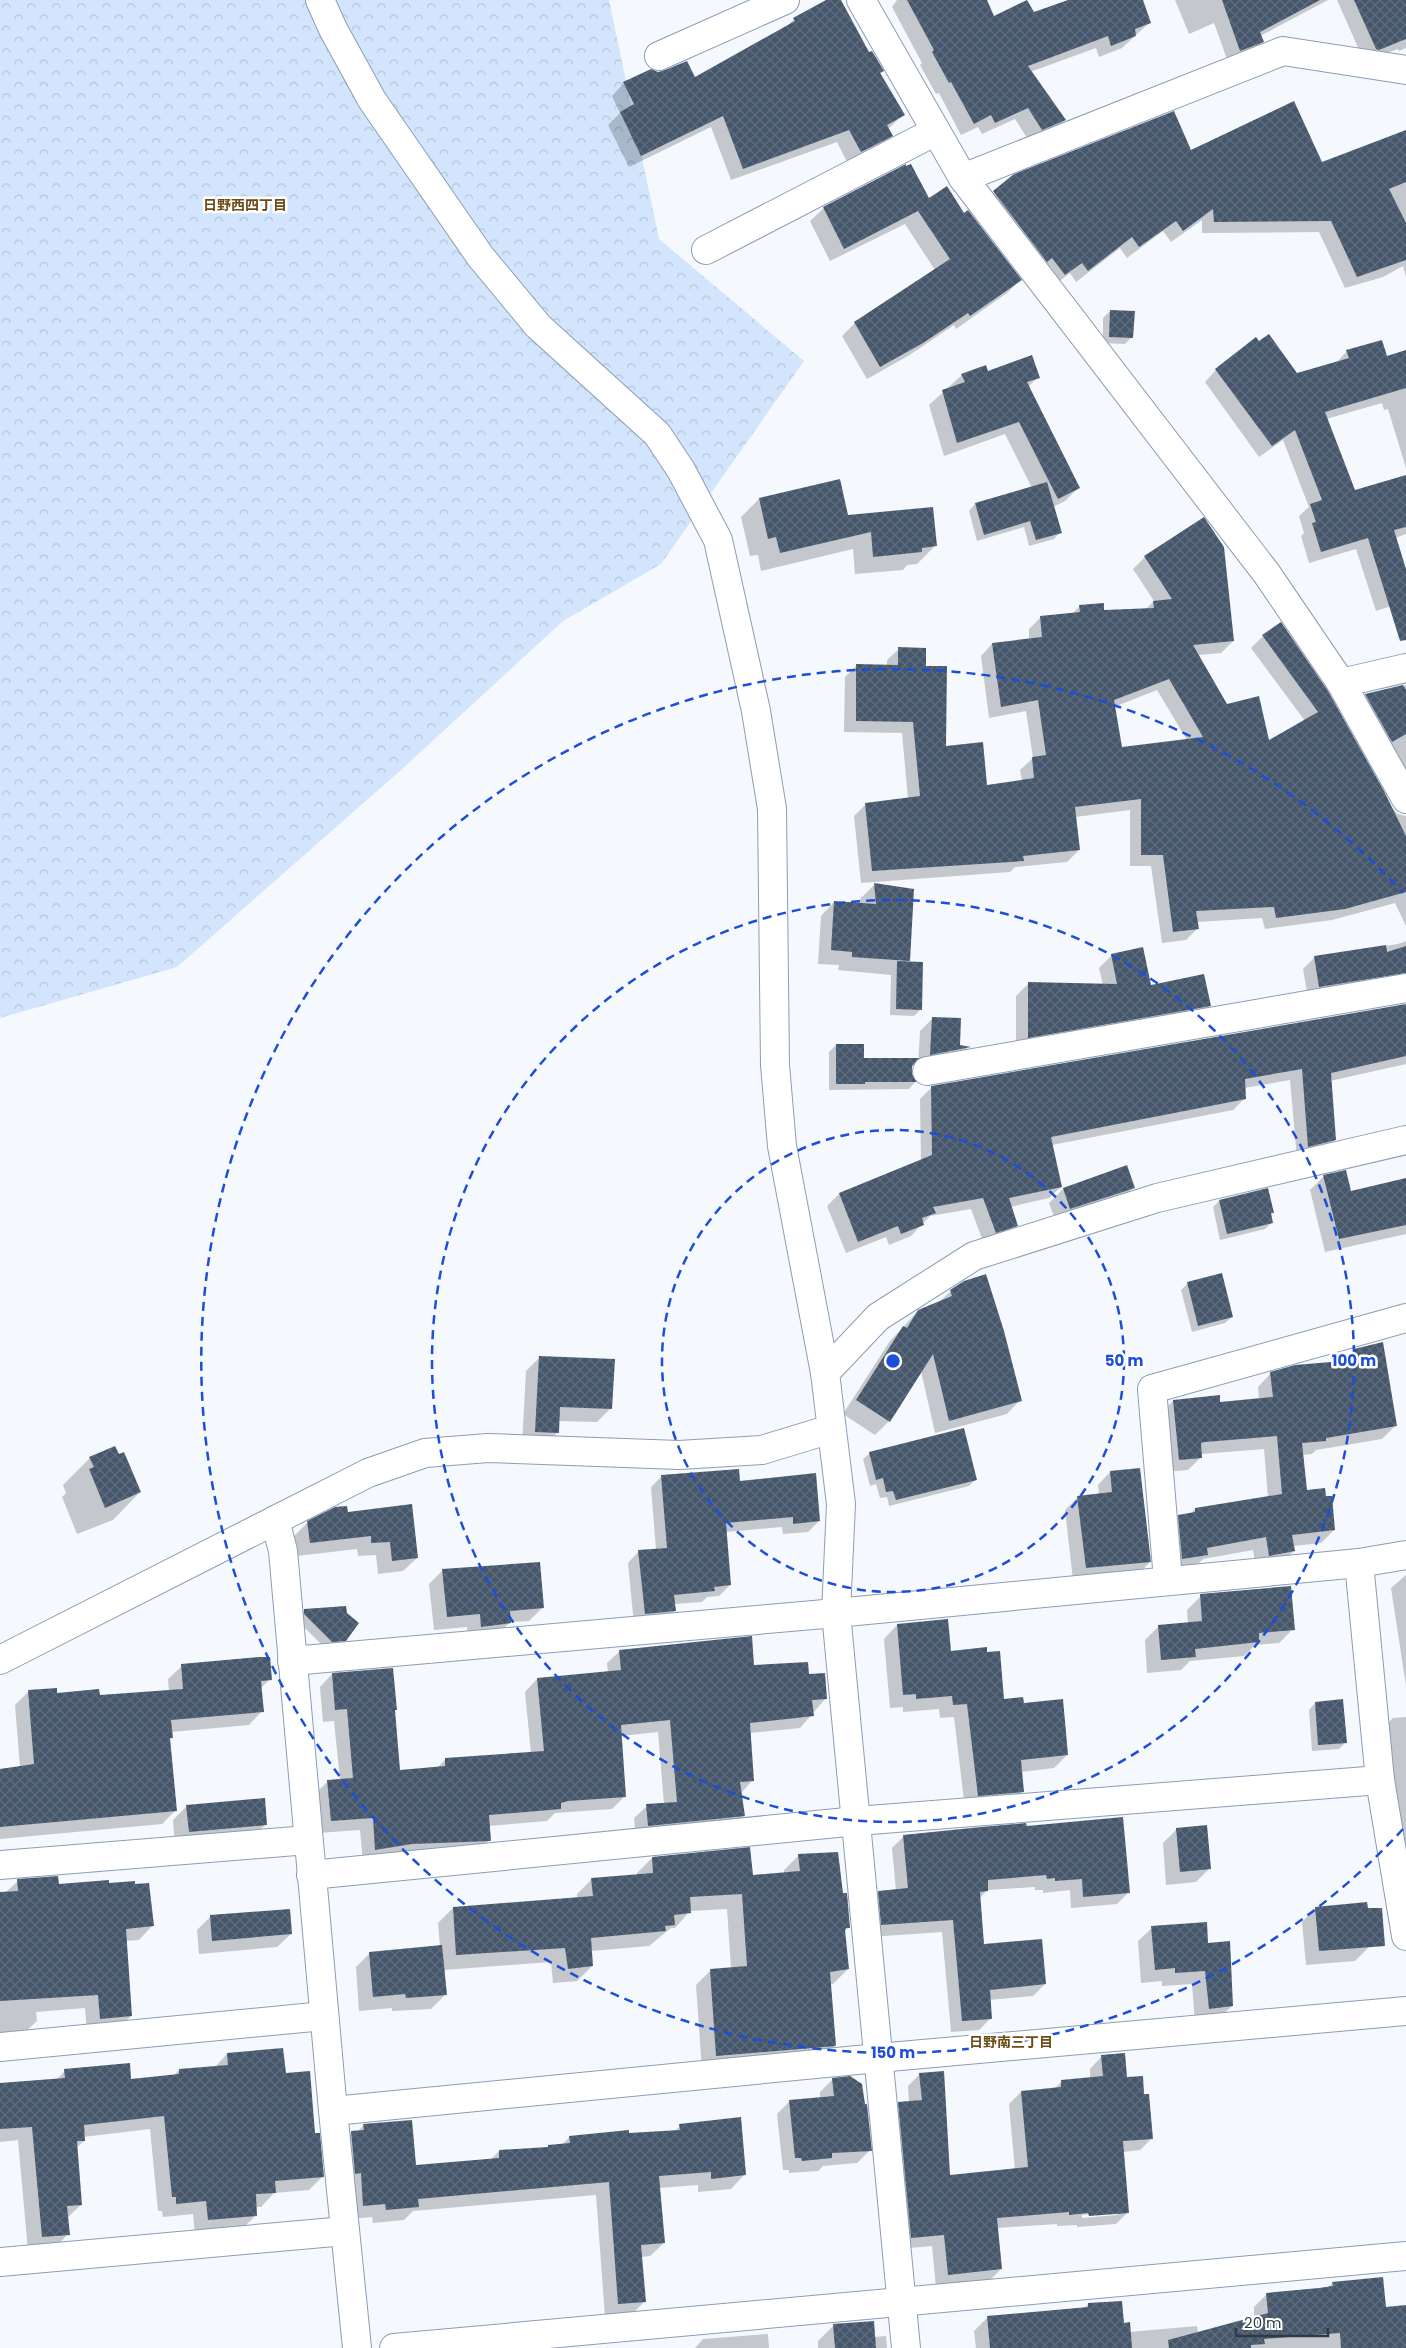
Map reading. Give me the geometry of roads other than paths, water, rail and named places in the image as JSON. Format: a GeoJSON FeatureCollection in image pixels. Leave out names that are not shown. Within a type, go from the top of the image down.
{"type":"FeatureCollection","features":[{"type":"Feature","properties":{"kind":"street"},"geometry":{"type":"LineString","coordinates":[[320,0],[333,29],[372,100],[480,256],[538,326],[657,434],[681,470],[718,540],[756,711],[772,809],[775,1065],[782,1146],[825,1373],[841,1504],[836,1613],[906,2348]]}},
{"type":"Feature","properties":{"kind":"street"},"geometry":{"type":"LineString","coordinates":[[659,56],[785,0]]}},
{"type":"Feature","properties":{"kind":"street"},"geometry":{"type":"LineString","coordinates":[[860,0],[962,178],[1267,574],[1342,683],[1406,799]]}},
{"type":"Feature","properties":{"kind":"street"},"geometry":{"type":"LineString","coordinates":[[962,178],[1283,51],[1406,70]]}},
{"type":"Feature","properties":{"kind":"street"},"geometry":{"type":"LineString","coordinates":[[706,250],[936,131]]}},
{"type":"Feature","properties":{"kind":"street"},"geometry":{"type":"LineString","coordinates":[[1342,683],[1406,668]]}},
{"type":"Feature","properties":{"kind":"street"},"geometry":{"type":"LineString","coordinates":[[927,1071],[1406,988]]}},
{"type":"Feature","properties":{"kind":"street"},"geometry":{"type":"LineString","coordinates":[[825,1373],[878,1317],[974,1256],[1157,1198],[1406,1140]]}},
{"type":"Feature","properties":{"kind":"street"},"geometry":{"type":"LineString","coordinates":[[1168,1580],[1152,1389],[1406,1318]]}},
{"type":"Feature","properties":{"kind":"street"},"geometry":{"type":"LineString","coordinates":[[0,1660],[368,1473],[425,1453],[488,1448],[679,1455],[762,1450],[831,1429]]}},
{"type":"Feature","properties":{"kind":"street"},"geometry":{"type":"LineString","coordinates":[[274,1520],[283,1551],[324,2016],[357,2348]]}},
{"type":"Feature","properties":{"kind":"street"},"geometry":{"type":"LineString","coordinates":[[292,1661],[836,1613],[1360,1563],[1406,1555]]}},
{"type":"Feature","properties":{"kind":"street"},"geometry":{"type":"LineString","coordinates":[[1360,1563],[1380,1780],[1403,1903],[1406,1936]]}},
{"type":"Feature","properties":{"kind":"street"},"geometry":{"type":"LineString","coordinates":[[311,1875],[857,1821],[1380,1780]]}},
{"type":"Feature","properties":{"kind":"street"},"geometry":{"type":"LineString","coordinates":[[0,1865],[308,1840]]}},
{"type":"Feature","properties":{"kind":"street"},"geometry":{"type":"LineString","coordinates":[[333,2111],[878,2058],[1406,2011]]}},
{"type":"Feature","properties":{"kind":"street"},"geometry":{"type":"LineString","coordinates":[[0,2047],[324,2016]]}},
{"type":"Feature","properties":{"kind":"street"},"geometry":{"type":"LineString","coordinates":[[0,2262],[345,2231]]}},
{"type":"Feature","properties":{"kind":"street"},"geometry":{"type":"LineString","coordinates":[[394,2348],[901,2300],[1406,2256]]}},
{"type":"Feature","properties":{"kind":"district","name":"日野西四丁目"},"geometry":{"type":"Point","coordinates":[245,205]}},
{"type":"Feature","properties":{"kind":"district","name":"日野南三丁目"},"geometry":{"type":"Point","coordinates":[1011,2042]}}]}
